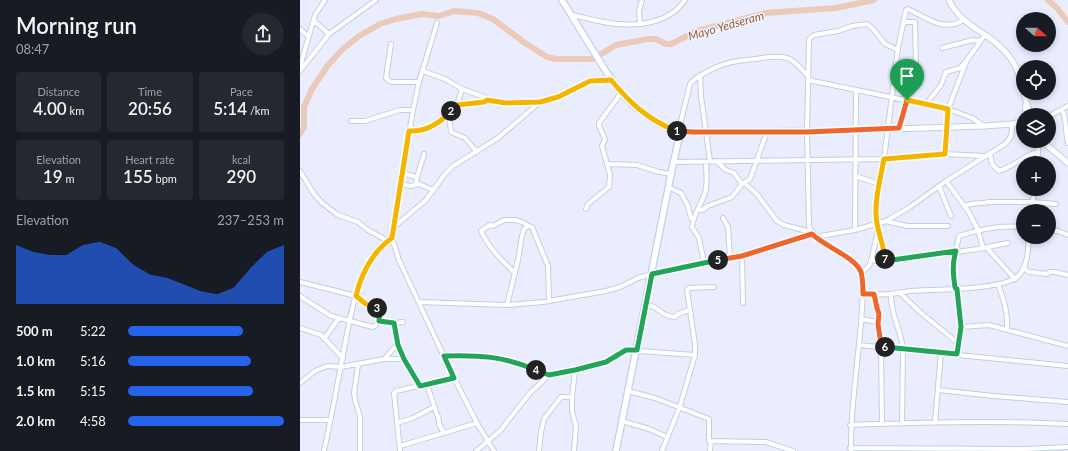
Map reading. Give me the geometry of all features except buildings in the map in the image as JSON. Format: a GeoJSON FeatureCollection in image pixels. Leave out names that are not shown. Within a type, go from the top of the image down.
{"type":"FeatureCollection","features":[{"type":"Feature","properties":{"kind":"main road"},"geometry":{"type":"LineString","coordinates":[[564,2],[611,80],[621,93],[644,113],[659,123],[679,131],[616,451]]}},
{"type":"Feature","properties":{"kind":"street"},"geometry":{"type":"LineString","coordinates":[[300,65],[308,36],[325,0]]}},
{"type":"Feature","properties":{"kind":"street"},"geometry":{"type":"LineString","coordinates":[[300,71],[329,34],[376,0]]}},
{"type":"Feature","properties":{"kind":"street"},"geometry":{"type":"LineString","coordinates":[[640,23],[639,12],[642,0]]}},
{"type":"Feature","properties":{"kind":"street"},"geometry":{"type":"LineString","coordinates":[[572,15],[617,24],[654,22],[676,12],[686,0]]}},
{"type":"Feature","properties":{"kind":"street"},"geometry":{"type":"LineString","coordinates":[[949,0],[963,20],[997,44],[1008,55],[1016,68]]}},
{"type":"Feature","properties":{"kind":"street"},"geometry":{"type":"LineString","coordinates":[[861,273],[869,266],[878,231],[876,207],[884,159],[898,50],[906,10],[908,9],[941,24],[956,25],[963,20]]}},
{"type":"Feature","properties":{"kind":"street"},"geometry":{"type":"LineString","coordinates":[[314,21],[329,34]]}},
{"type":"Feature","properties":{"kind":"street"},"geometry":{"type":"LineString","coordinates":[[899,128],[916,66],[916,27],[914,22],[904,22]]}},
{"type":"Feature","properties":{"kind":"street"},"geometry":{"type":"LineString","coordinates":[[324,451],[329,433],[330,420],[349,321],[356,296],[364,272],[372,260],[390,240],[394,227],[409,131],[419,82],[438,23]]}},
{"type":"Feature","properties":{"kind":"street"},"geometry":{"type":"LineString","coordinates":[[813,234],[808,223],[807,132],[809,38],[814,35],[867,24],[885,44],[898,50]]}},
{"type":"Feature","properties":{"kind":"street"},"geometry":{"type":"LineString","coordinates":[[300,29],[308,36]]}},
{"type":"Feature","properties":{"kind":"street"},"geometry":{"type":"LineString","coordinates":[[926,104],[941,85],[946,72],[960,68],[985,35]]}},
{"type":"Feature","properties":{"kind":"street"},"geometry":{"type":"LineString","coordinates":[[942,48],[973,40],[980,41]]}},
{"type":"Feature","properties":{"kind":"street"},"geometry":{"type":"LineString","coordinates":[[391,44],[386,78],[391,82],[419,82]]}},
{"type":"Feature","properties":{"kind":"street"},"geometry":{"type":"LineString","coordinates":[[418,302],[507,305],[606,291],[652,274],[730,257],[742,256],[813,234],[855,230],[878,224],[904,211],[946,181],[1005,144],[1010,140],[1012,134],[1014,124],[984,126],[807,132],[679,131],[690,84],[700,75],[725,63],[739,60],[780,57],[788,58],[793,60],[808,78],[856,91],[948,109],[972,118],[984,126]]}},
{"type":"Feature","properties":{"kind":"street"},"geometry":{"type":"LineString","coordinates":[[945,154],[948,109],[967,60]]}},
{"type":"Feature","properties":{"kind":"street"},"geometry":{"type":"LineString","coordinates":[[423,71],[445,79],[462,89],[484,97],[487,100],[506,103],[540,102],[558,97],[590,81],[611,80]]}},
{"type":"Feature","properties":{"kind":"street"},"geometry":{"type":"LineString","coordinates":[[692,218],[699,209],[706,188],[708,162],[707,132],[701,96],[700,75]]}},
{"type":"Feature","properties":{"kind":"street"},"geometry":{"type":"LineString","coordinates":[[409,131],[421,131],[429,128],[449,113],[457,105],[462,89]]}},
{"type":"Feature","properties":{"kind":"street"},"geometry":{"type":"LineString","coordinates":[[855,230],[856,91]]}},
{"type":"Feature","properties":{"kind":"street"},"geometry":{"type":"LineString","coordinates":[[586,209],[588,204],[609,187],[610,175],[602,146],[605,139],[599,123],[621,93]]}},
{"type":"Feature","properties":{"kind":"street"},"geometry":{"type":"LineString","coordinates":[[457,105],[484,102],[487,100]]}},
{"type":"Feature","properties":{"kind":"street"},"geometry":{"type":"LineString","coordinates":[[394,227],[426,200],[445,174],[453,166],[498,138],[540,102]]}},
{"type":"Feature","properties":{"kind":"street"},"geometry":{"type":"LineString","coordinates":[[1056,112],[1068,106]]}},
{"type":"Feature","properties":{"kind":"street"},"geometry":{"type":"LineString","coordinates":[[1062,109],[1066,121],[1066,135],[1068,143]]}},
{"type":"Feature","properties":{"kind":"street"},"geometry":{"type":"LineString","coordinates":[[351,121],[365,121],[400,110],[413,110]]}},
{"type":"Feature","properties":{"kind":"street"},"geometry":{"type":"LineString","coordinates":[[449,113],[451,132],[465,138],[477,152]]}},
{"type":"Feature","properties":{"kind":"street"},"geometry":{"type":"LineString","coordinates":[[699,209],[702,210],[708,206],[732,197],[743,184],[752,177],[767,132]]}},
{"type":"Feature","properties":{"kind":"street"},"geometry":{"type":"LineString","coordinates":[[1038,156],[1039,148]]}},
{"type":"Feature","properties":{"kind":"street"},"geometry":{"type":"LineString","coordinates":[[1049,148],[1066,161],[1068,155]]}},
{"type":"Feature","properties":{"kind":"street"},"geometry":{"type":"LineString","coordinates":[[990,153],[992,164],[997,171],[999,171],[1008,168],[1032,153],[1038,152]]}},
{"type":"Feature","properties":{"kind":"street"},"geometry":{"type":"LineString","coordinates":[[416,184],[416,177],[420,171],[424,154]]}},
{"type":"Feature","properties":{"kind":"street"},"geometry":{"type":"LineString","coordinates":[[674,162],[855,160],[945,154],[984,156]]}},
{"type":"Feature","properties":{"kind":"street"},"geometry":{"type":"LineString","coordinates":[[716,161],[726,170],[734,173],[743,184],[756,193],[777,221],[813,234],[851,261],[861,273],[863,294],[850,426],[850,450],[1024,449],[1068,447]]}},
{"type":"Feature","properties":{"kind":"street"},"geometry":{"type":"LineString","coordinates":[[608,164],[637,165],[671,174]]}},
{"type":"Feature","properties":{"kind":"street"},"geometry":{"type":"LineString","coordinates":[[300,171],[314,194],[322,203],[338,215],[358,222],[368,230],[390,240],[476,423],[494,451]]}},
{"type":"Feature","properties":{"kind":"street"},"geometry":{"type":"LineString","coordinates":[[402,173],[416,177]]}},
{"type":"Feature","properties":{"kind":"street"},"geometry":{"type":"LineString","coordinates":[[855,176],[879,184]]}},
{"type":"Feature","properties":{"kind":"street"},"geometry":{"type":"LineString","coordinates":[[946,181],[965,206],[978,230],[984,248],[1015,279]]}},
{"type":"Feature","properties":{"kind":"street"},"geometry":{"type":"LineString","coordinates":[[400,184],[411,186],[416,184],[433,190]]}},
{"type":"Feature","properties":{"kind":"street"},"geometry":{"type":"LineString","coordinates":[[939,186],[951,216]]}},
{"type":"Feature","properties":{"kind":"street"},"geometry":{"type":"LineString","coordinates":[[668,187],[681,192],[688,206],[692,218],[692,227],[699,238],[704,263]]}},
{"type":"Feature","properties":{"kind":"street"},"geometry":{"type":"LineString","coordinates":[[1033,196],[1033,202]]}},
{"type":"Feature","properties":{"kind":"street"},"geometry":{"type":"LineString","coordinates":[[965,206],[972,203],[985,204],[988,202],[1033,202],[1056,204]]}},
{"type":"Feature","properties":{"kind":"street"},"geometry":{"type":"LineString","coordinates":[[723,218],[728,226],[730,257]]}},
{"type":"Feature","properties":{"kind":"street"},"geometry":{"type":"LineString","coordinates":[[515,273],[504,263],[489,245],[481,231],[490,225],[493,226],[504,220],[524,223],[532,227],[548,266],[549,300]]}},
{"type":"Feature","properties":{"kind":"street"},"geometry":{"type":"LineString","coordinates":[[886,221],[907,226],[948,226]]}},
{"type":"Feature","properties":{"kind":"street"},"geometry":{"type":"LineString","coordinates":[[507,305],[521,248],[522,236],[524,229],[528,226]]}},
{"type":"Feature","properties":{"kind":"street"},"geometry":{"type":"LineString","coordinates":[[957,354],[961,327],[957,289],[953,275],[953,263],[960,236],[978,230],[1016,227]]}},
{"type":"Feature","properties":{"kind":"street"},"geometry":{"type":"LineString","coordinates":[[878,231],[884,248],[885,261]]}},
{"type":"Feature","properties":{"kind":"street"},"geometry":{"type":"LineString","coordinates":[[1056,231],[1068,235]]}},
{"type":"Feature","properties":{"kind":"street"},"geometry":{"type":"LineString","coordinates":[[871,261],[885,261],[984,248],[1008,243]]}},
{"type":"Feature","properties":{"kind":"street"},"geometry":{"type":"LineString","coordinates":[[863,294],[891,294],[900,292],[978,288],[1015,279],[1019,275],[1027,260],[1028,244]]}},
{"type":"Feature","properties":{"kind":"street"},"geometry":{"type":"LineString","coordinates":[[742,256],[743,303]]}},
{"type":"Feature","properties":{"kind":"street"},"geometry":{"type":"LineString","coordinates":[[1024,267],[1030,272],[1047,274],[1050,272],[1055,272],[1068,275]]}},
{"type":"Feature","properties":{"kind":"street"},"geometry":{"type":"LineString","coordinates":[[300,282],[356,296],[366,304],[380,311],[379,321],[373,328],[339,318],[326,313],[300,296]]}},
{"type":"Feature","properties":{"kind":"street"},"geometry":{"type":"LineString","coordinates":[[998,284],[1006,305],[1008,318],[1007,330]]}},
{"type":"Feature","properties":{"kind":"street"},"geometry":{"type":"LineString","coordinates":[[662,451],[680,406],[695,355],[695,344],[687,294],[689,288],[714,287]]}},
{"type":"Feature","properties":{"kind":"street"},"geometry":{"type":"LineString","coordinates":[[900,292],[920,312],[959,344]]}},
{"type":"Feature","properties":{"kind":"street"},"geometry":{"type":"LineString","coordinates":[[874,294],[879,314],[878,322],[881,347],[882,424]]}},
{"type":"Feature","properties":{"kind":"street"},"geometry":{"type":"LineString","coordinates":[[891,294],[892,309],[902,338],[903,349],[902,422]]}},
{"type":"Feature","properties":{"kind":"street"},"geometry":{"type":"LineString","coordinates":[[646,304],[671,317],[675,317],[678,314],[689,310]]}},
{"type":"Feature","properties":{"kind":"street"},"geometry":{"type":"LineString","coordinates":[[324,339],[339,318]]}},
{"type":"Feature","properties":{"kind":"street"},"geometry":{"type":"LineString","coordinates":[[861,319],[878,322]]}},
{"type":"Feature","properties":{"kind":"street"},"geometry":{"type":"LineString","coordinates":[[379,321],[394,323],[403,322]]}},
{"type":"Feature","properties":{"kind":"street"},"geometry":{"type":"LineString","coordinates":[[394,323],[398,345],[404,359],[420,386]]}},
{"type":"Feature","properties":{"kind":"street"},"geometry":{"type":"LineString","coordinates":[[961,327],[989,326],[1068,346]]}},
{"type":"Feature","properties":{"kind":"street"},"geometry":{"type":"LineString","coordinates":[[300,329],[321,335],[342,358]]}},
{"type":"Feature","properties":{"kind":"street"},"geometry":{"type":"LineString","coordinates":[[384,359],[398,345]]}},
{"type":"Feature","properties":{"kind":"street"},"geometry":{"type":"LineString","coordinates":[[859,345],[941,352],[1068,366]]}},
{"type":"Feature","properties":{"kind":"street"},"geometry":{"type":"LineString","coordinates":[[444,356],[486,356],[516,362],[549,375],[606,362],[626,350],[695,355]]}},
{"type":"Feature","properties":{"kind":"street"},"geometry":{"type":"LineString","coordinates":[[935,422],[941,352]]}},
{"type":"Feature","properties":{"kind":"street"},"geometry":{"type":"LineString","coordinates":[[300,383],[315,371],[327,366],[341,367],[384,359],[404,359]]}},
{"type":"Feature","properties":{"kind":"street"},"geometry":{"type":"LineString","coordinates":[[358,365],[354,393],[360,417],[360,451]]}},
{"type":"Feature","properties":{"kind":"street"},"geometry":{"type":"LineString","coordinates":[[574,451],[576,426],[572,411],[572,397],[575,370]]}},
{"type":"Feature","properties":{"kind":"street"},"geometry":{"type":"LineString","coordinates":[[476,451],[500,431],[529,394],[549,375]]}},
{"type":"Feature","properties":{"kind":"street"},"geometry":{"type":"LineString","coordinates":[[454,378],[394,393],[400,448],[476,423]]}},
{"type":"Feature","properties":{"kind":"street"},"geometry":{"type":"LineString","coordinates":[[427,385],[439,424],[444,433]]}},
{"type":"Feature","properties":{"kind":"street"},"geometry":{"type":"LineString","coordinates":[[938,390],[1068,402]]}},
{"type":"Feature","properties":{"kind":"street"},"geometry":{"type":"LineString","coordinates":[[628,391],[680,406],[709,419],[708,440],[711,441],[710,451]]}},
{"type":"Feature","properties":{"kind":"street"},"geometry":{"type":"LineString","coordinates":[[539,451],[544,419],[561,397],[572,397]]}},
{"type":"Feature","properties":{"kind":"street"},"geometry":{"type":"LineString","coordinates":[[397,423],[413,418],[434,407]]}},
{"type":"Feature","properties":{"kind":"street"},"geometry":{"type":"LineString","coordinates":[[300,420],[330,420]]}},
{"type":"Feature","properties":{"kind":"street"},"geometry":{"type":"LineString","coordinates":[[622,421],[649,429],[667,437]]}},
{"type":"Feature","properties":{"kind":"street"},"geometry":{"type":"LineString","coordinates":[[850,426],[902,422],[1037,422],[1068,424]]}},
{"type":"Feature","properties":{"kind":"street"},"geometry":{"type":"LineString","coordinates":[[711,441],[766,442],[793,451]]}},
{"type":"Feature","properties":{"kind":"waterway","name":"Mayo Yedseram"},"geometry":{"type":"LineString","coordinates":[[300,134],[304,127],[304,107],[312,89],[328,65],[343,49],[359,36],[380,24],[396,19],[421,14],[439,16],[454,11],[478,13],[493,19],[525,43],[547,57],[556,59],[593,59],[616,45],[648,39],[656,39],[666,44],[671,44],[697,31],[765,13],[836,8],[874,0]]}},
{"type":"Feature","properties":{"kind":"waterway","name":"Mayo Yedseram"},"geometry":{"type":"LineString","coordinates":[[1048,0],[1057,8],[1068,22]]}},
{"type":"Feature","properties":{"kind":"route"},"geometry":{"type":"LineString","coordinates":[[611,80],[621,93],[636,107],[659,123],[676,131],[807,132],[899,128],[907,100],[948,109],[945,154],[884,159],[876,207],[878,231],[884,248],[885,261],[956,251],[953,263],[953,275],[955,287],[957,289],[961,327],[957,354],[881,347],[878,324],[879,314],[874,294],[863,294],[863,282],[859,269],[842,254],[812,234],[742,256],[730,257],[652,274],[637,350],[626,350],[606,362],[595,366],[549,375],[516,362],[486,356],[444,356],[454,378],[420,386],[404,359],[398,345],[394,323],[379,321],[380,311],[377,308],[361,301],[356,296],[364,272],[384,245],[392,238],[409,131],[417,132],[429,128],[457,105],[484,102],[487,100],[506,103],[540,102],[558,97],[590,81],[611,80]]}}]}
